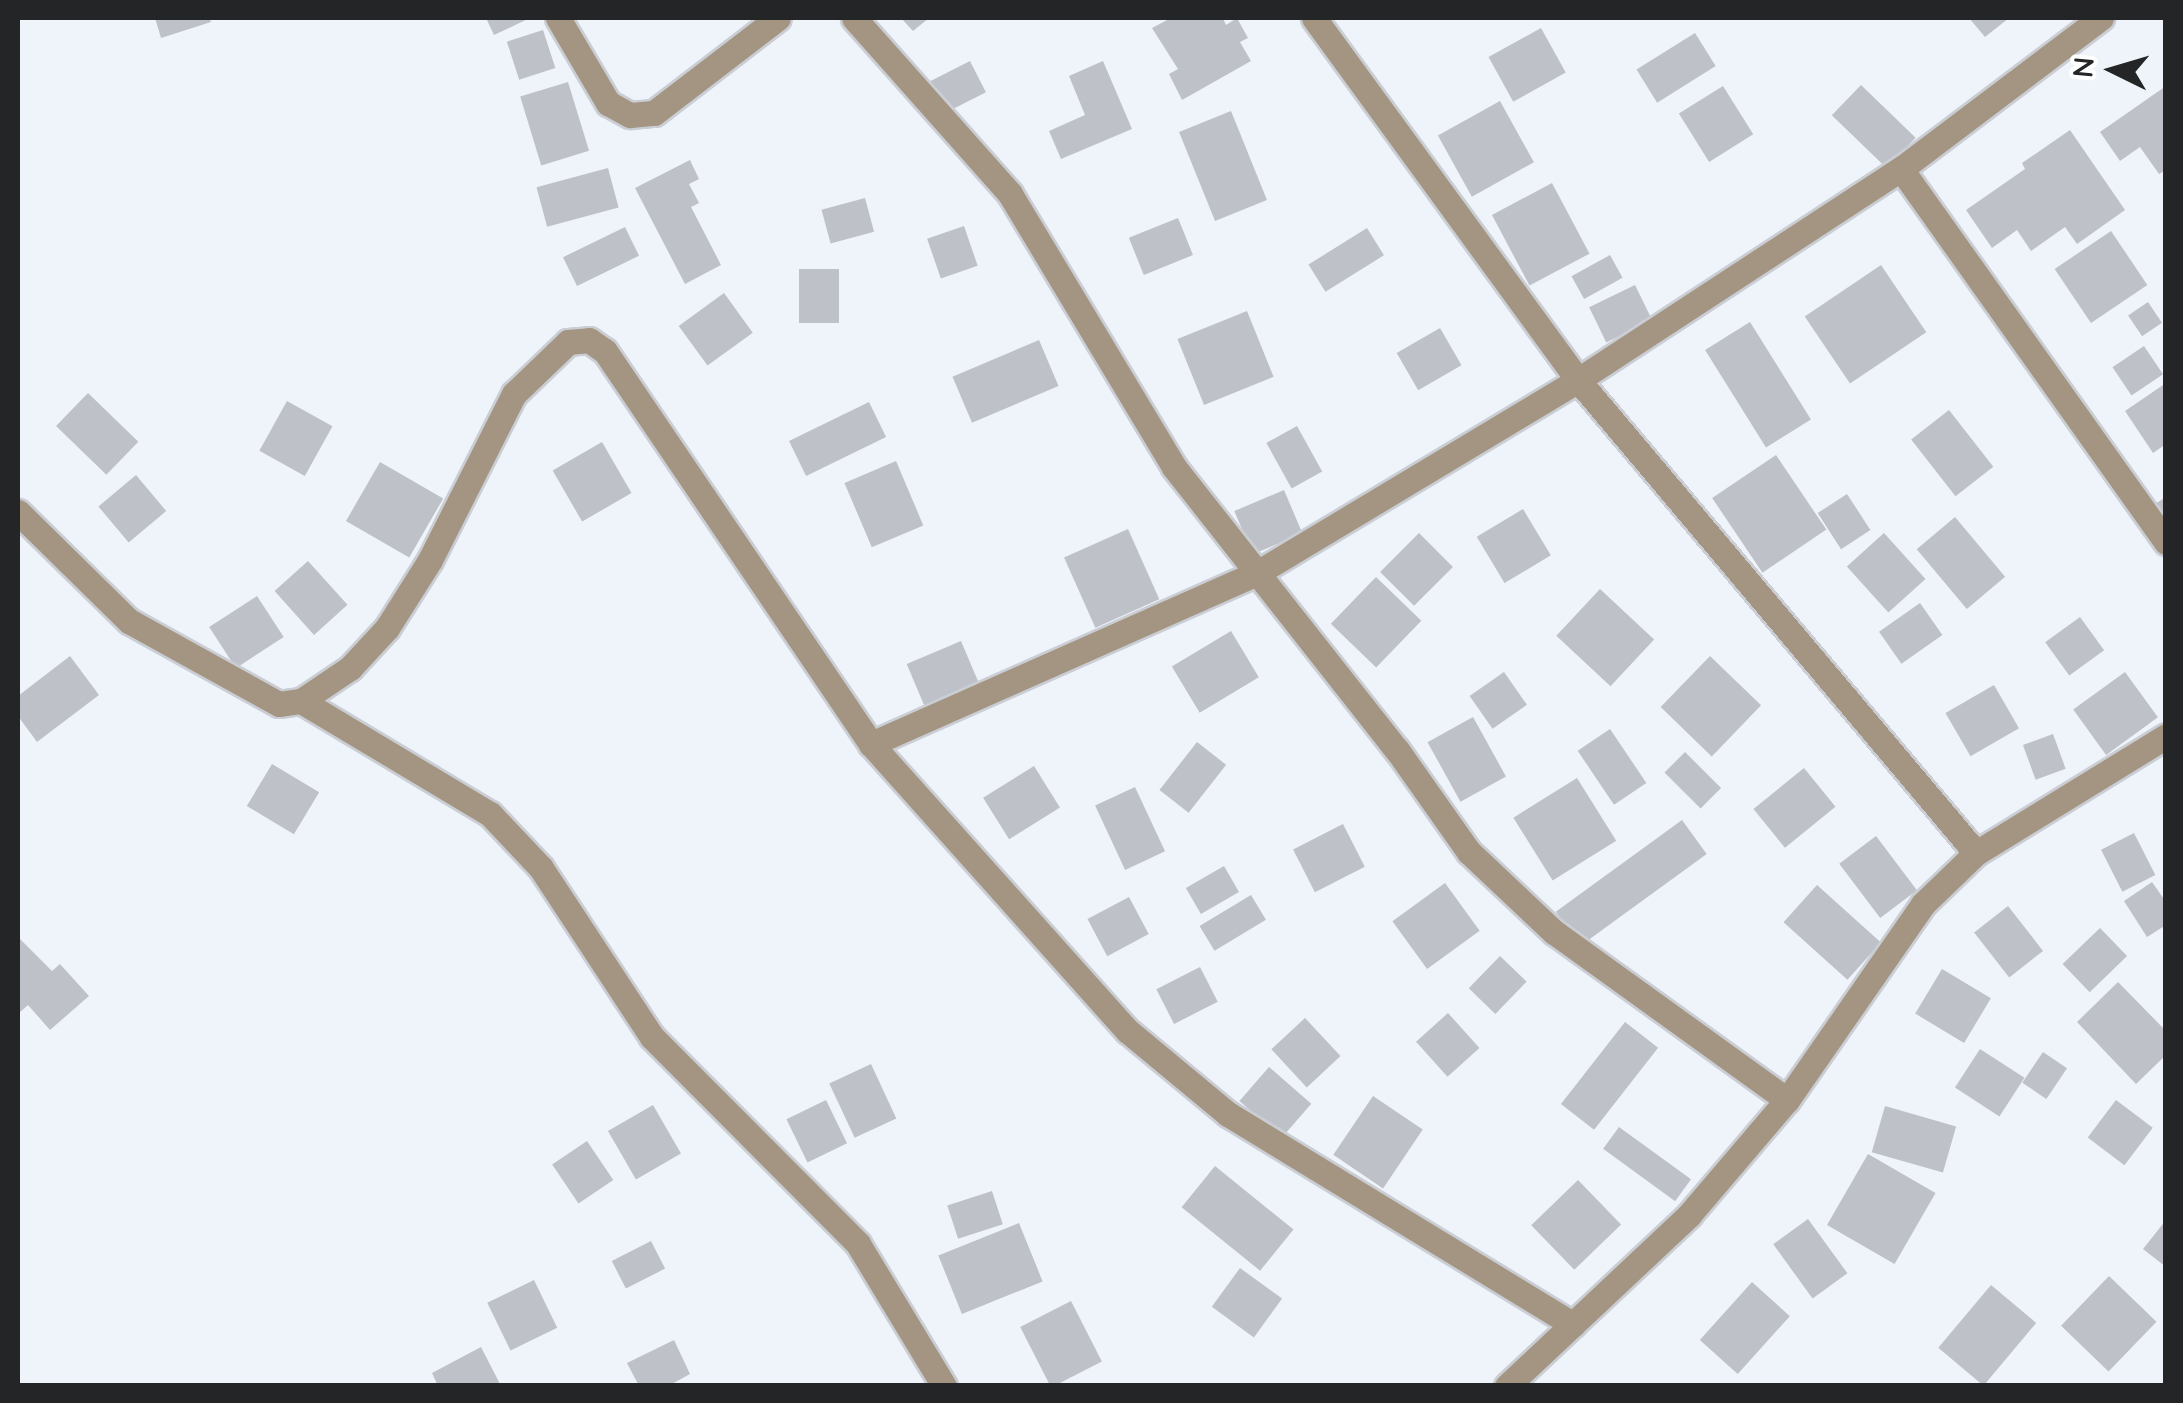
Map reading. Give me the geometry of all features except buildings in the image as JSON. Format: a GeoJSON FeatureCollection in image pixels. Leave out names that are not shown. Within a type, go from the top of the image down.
{"type":"FeatureCollection","features":[{"type":"Feature","properties":{"kind":"street"},"geometry":{"type":"LineString","coordinates":[[558,18],[608,103],[630,116],[654,113],[778,18]]}},
{"type":"Feature","properties":{"kind":"street"},"geometry":{"type":"LineString","coordinates":[[854,18],[1010,194],[1174,468],[1397,750],[1469,852],[1554,932],[1787,1100]]}},
{"type":"Feature","properties":{"kind":"street"},"geometry":{"type":"LineString","coordinates":[[1314,18],[1578,380],[1976,853]]}},
{"type":"Feature","properties":{"kind":"street"},"geometry":{"type":"LineString","coordinates":[[871,744],[1257,574],[1578,380],[1901,169],[2102,18]]}},
{"type":"Feature","properties":{"kind":"street"},"geometry":{"type":"LineString","coordinates":[[1901,169],[2166,542]]}},
{"type":"Feature","properties":{"kind":"street"},"geometry":{"type":"LineString","coordinates":[[18,512],[129,622],[280,704],[302,701],[350,668],[388,628],[430,560],[514,394],[568,342],[589,340],[605,351],[871,744],[1101,1003],[1174,1073],[1276,1144],[1573,1326]]}},
{"type":"Feature","properties":{"kind":"street"},"geometry":{"type":"LineString","coordinates":[[302,701],[490,814],[528,854],[652,1037],[858,1244],[944,1386]]}},
{"type":"Feature","properties":{"kind":"street"},"geometry":{"type":"LineString","coordinates":[[1507,1386],[1689,1215],[1787,1100],[1923,904],[1976,853],[2166,736]]}}]}
